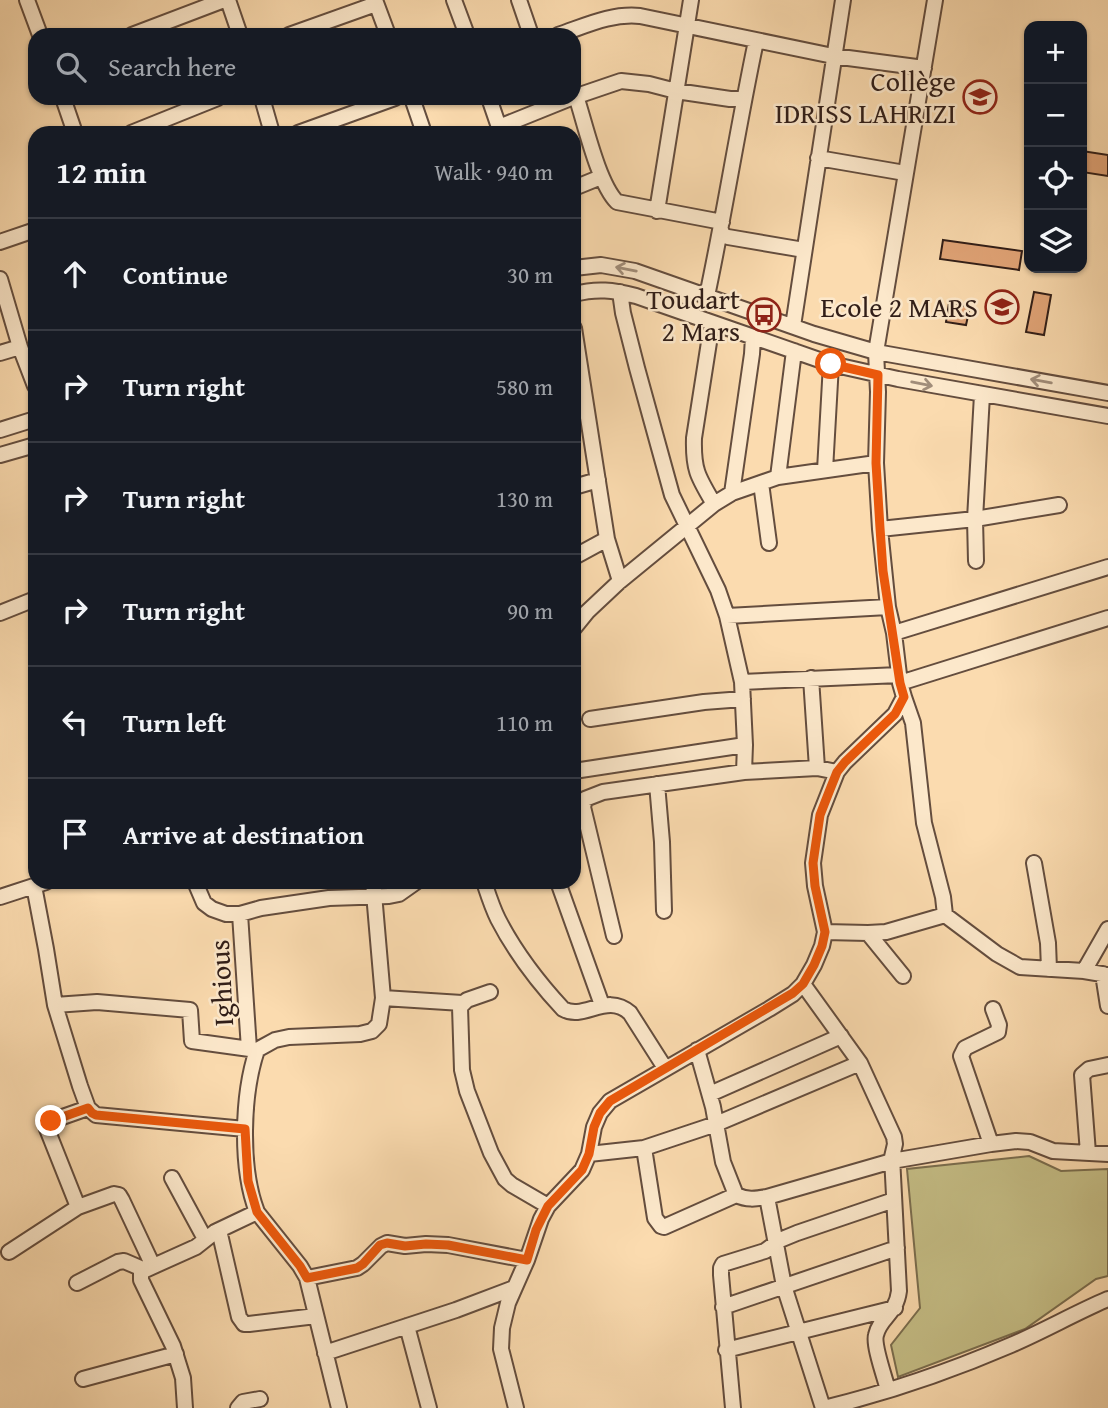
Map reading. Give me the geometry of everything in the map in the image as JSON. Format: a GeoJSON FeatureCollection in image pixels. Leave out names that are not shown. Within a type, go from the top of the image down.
{"type":"FeatureCollection","features":[{"type":"Feature","properties":{"kind":"street"},"geometry":{"type":"LineString","coordinates":[[27,0],[37,28]]}},
{"type":"Feature","properties":{"kind":"street"},"geometry":{"type":"LineString","coordinates":[[150,28],[226,0],[237,28]]}},
{"type":"Feature","properties":{"kind":"street"},"geometry":{"type":"LineString","coordinates":[[454,0],[464,28]]}},
{"type":"Feature","properties":{"kind":"street"},"geometry":{"type":"LineString","coordinates":[[519,0],[529,28]]}},
{"type":"Feature","properties":{"kind":"street"},"geometry":{"type":"LineString","coordinates":[[657,211],[691,0]]}},
{"type":"Feature","properties":{"kind":"street"},"geometry":{"type":"LineString","coordinates":[[793,326],[843,0]]}},
{"type":"Feature","properties":{"kind":"street"},"geometry":{"type":"LineString","coordinates":[[935,0],[876,352],[876,463],[888,607],[901,685],[913,723],[924,823],[945,915],[1020,967],[1105,974],[1108,1006]]}},
{"type":"Feature","properties":{"kind":"street"},"geometry":{"type":"LineString","coordinates":[[307,28],[376,2],[385,28]]}},
{"type":"Feature","properties":{"kind":"street"},"geometry":{"type":"LineString","coordinates":[[579,28],[626,15],[640,16],[833,56],[923,68]]}},
{"type":"Feature","properties":{"kind":"street"},"geometry":{"type":"LineString","coordinates":[[171,20],[174,28]]}},
{"type":"Feature","properties":{"kind":"street"},"geometry":{"type":"LineString","coordinates":[[707,296],[756,41]]}},
{"type":"Feature","properties":{"kind":"street"},"geometry":{"type":"LineString","coordinates":[[581,95],[621,81],[649,84],[676,92],[744,99]]}},
{"type":"Feature","properties":{"kind":"street"},"geometry":{"type":"LineString","coordinates":[[65,105],[73,126]]}},
{"type":"Feature","properties":{"kind":"street"},"geometry":{"type":"LineString","coordinates":[[146,126],[192,105]]}},
{"type":"Feature","properties":{"kind":"street"},"geometry":{"type":"LineString","coordinates":[[264,105],[270,126]]}},
{"type":"Feature","properties":{"kind":"street"},"geometry":{"type":"LineString","coordinates":[[317,126],[376,105]]}},
{"type":"Feature","properties":{"kind":"street"},"geometry":{"type":"LineString","coordinates":[[414,105],[422,126]]}},
{"type":"Feature","properties":{"kind":"street"},"geometry":{"type":"LineString","coordinates":[[491,105],[499,126]]}},
{"type":"Feature","properties":{"kind":"street"},"geometry":{"type":"LineString","coordinates":[[509,126],[556,105]]}},
{"type":"Feature","properties":{"kind":"street"},"geometry":{"type":"LineString","coordinates":[[577,105],[601,177],[610,195],[617,202],[722,226]]}},
{"type":"Feature","properties":{"kind":"street"},"geometry":{"type":"LineString","coordinates":[[818,158],[905,173]]}},
{"type":"Feature","properties":{"kind":"street"},"geometry":{"type":"LineString","coordinates":[[581,185],[601,177]]}},
{"type":"Feature","properties":{"kind":"street"},"geometry":{"type":"LineString","coordinates":[[722,226],[723,234],[729,237],[804,250]]}},
{"type":"Feature","properties":{"kind":"street"},"geometry":{"type":"LineString","coordinates":[[0,242],[28,232]]}},
{"type":"Feature","properties":{"kind":"street"},"geometry":{"type":"LineString","coordinates":[[581,267],[601,265],[635,271],[876,352],[1108,393]]}},
{"type":"Feature","properties":{"kind":"street"},"geometry":{"type":"LineString","coordinates":[[0,279],[4,305],[28,368]]}},
{"type":"Feature","properties":{"kind":"street"},"geometry":{"type":"LineString","coordinates":[[581,293],[605,290],[635,296],[831,364],[878,375],[1108,416]]}},
{"type":"Feature","properties":{"kind":"street"},"geometry":{"type":"LineString","coordinates":[[620,292],[663,468],[672,495],[719,590],[727,616],[742,682],[744,772]]}},
{"type":"Feature","properties":{"kind":"street"},"geometry":{"type":"LineString","coordinates":[[712,323],[694,438],[694,454],[698,477],[714,504]]}},
{"type":"Feature","properties":{"kind":"street"},"geometry":{"type":"LineString","coordinates":[[732,493],[753,337]]}},
{"type":"Feature","properties":{"kind":"street"},"geometry":{"type":"LineString","coordinates":[[0,353],[20,347]]}},
{"type":"Feature","properties":{"kind":"street"},"geometry":{"type":"LineString","coordinates":[[778,477],[794,351]]}},
{"type":"Feature","properties":{"kind":"street"},"geometry":{"type":"LineString","coordinates":[[825,470],[831,364]]}},
{"type":"Feature","properties":{"kind":"street"},"geometry":{"type":"LineString","coordinates":[[976,561],[975,519],[982,395]]}},
{"type":"Feature","properties":{"kind":"street"},"geometry":{"type":"LineString","coordinates":[[581,420],[598,480],[607,538],[620,581]]}},
{"type":"Feature","properties":{"kind":"street"},"geometry":{"type":"LineString","coordinates":[[0,430],[28,421]]}},
{"type":"Feature","properties":{"kind":"street"},"geometry":{"type":"LineString","coordinates":[[0,455],[28,447]]}},
{"type":"Feature","properties":{"kind":"street"},"geometry":{"type":"LineString","coordinates":[[581,619],[620,581],[687,525],[732,493],[778,477],[876,463]]}},
{"type":"Feature","properties":{"kind":"street"},"geometry":{"type":"LineString","coordinates":[[581,485],[598,480]]}},
{"type":"Feature","properties":{"kind":"street"},"geometry":{"type":"LineString","coordinates":[[761,483],[769,543]]}},
{"type":"Feature","properties":{"kind":"street"},"geometry":{"type":"LineString","coordinates":[[880,528],[975,519],[1059,505]]}},
{"type":"Feature","properties":{"kind":"street"},"geometry":{"type":"LineString","coordinates":[[581,553],[607,538]]}},
{"type":"Feature","properties":{"kind":"street"},"geometry":{"type":"LineString","coordinates":[[894,633],[1108,567]]}},
{"type":"Feature","properties":{"kind":"street"},"geometry":{"type":"LineString","coordinates":[[0,613],[28,602]]}},
{"type":"Feature","properties":{"kind":"street"},"geometry":{"type":"LineString","coordinates":[[727,616],[888,607]]}},
{"type":"Feature","properties":{"kind":"street"},"geometry":{"type":"LineString","coordinates":[[742,682],[811,678],[901,685],[1108,618]]}},
{"type":"Feature","properties":{"kind":"street"},"geometry":{"type":"LineString","coordinates":[[811,678],[817,768]]}},
{"type":"Feature","properties":{"kind":"street"},"geometry":{"type":"LineString","coordinates":[[516,1408],[501,1349],[502,1328],[514,1288],[548,1206],[582,1170],[589,1154],[594,1127],[600,1113],[610,1101],[769,1009],[803,984],[814,965],[825,932],[813,863],[820,815],[837,772],[895,714],[901,685]]}},
{"type":"Feature","properties":{"kind":"street"},"geometry":{"type":"LineString","coordinates":[[590,719],[663,707],[743,699]]}},
{"type":"Feature","properties":{"kind":"street"},"geometry":{"type":"LineString","coordinates":[[581,770],[745,745]]}},
{"type":"Feature","properties":{"kind":"street"},"geometry":{"type":"LineString","coordinates":[[614,936],[583,807],[585,799],[603,792],[744,772],[817,768],[837,772]]}},
{"type":"Feature","properties":{"kind":"street"},"geometry":{"type":"LineString","coordinates":[[656,784],[662,842],[664,911]]}},
{"type":"Feature","properties":{"kind":"street"},"geometry":{"type":"LineString","coordinates":[[1034,863],[1048,943],[1049,969]]}},
{"type":"Feature","properties":{"kind":"street"},"geometry":{"type":"LineString","coordinates":[[0,897],[28,888]]}},
{"type":"Feature","properties":{"kind":"street"},"geometry":{"type":"LineString","coordinates":[[40,889],[55,1005],[80,1086],[92,1113],[245,1129]]}},
{"type":"Feature","properties":{"kind":"street"},"geometry":{"type":"LineString","coordinates":[[198,889],[204,903],[226,914],[240,914],[374,889],[389,896],[406,889]]}},
{"type":"Feature","properties":{"kind":"street"},"geometry":{"type":"LineString","coordinates":[[55,1005],[97,1002],[190,1010],[192,1041],[253,1049],[289,1037],[360,1034],[372,1031],[379,1024],[383,998],[374,889]]}},
{"type":"Feature","properties":{"kind":"street"},"geometry":{"type":"LineString","coordinates":[[486,889],[496,916],[510,941],[533,975],[563,1009],[574,1012],[603,1005],[618,1005],[630,1013],[665,1068]]}},
{"type":"Feature","properties":{"kind":"street"},"geometry":{"type":"LineString","coordinates":[[561,889],[603,1005]]}},
{"type":"Feature","properties":{"kind":"street","name":"Ighious"},"geometry":{"type":"LineString","coordinates":[[240,914],[253,1049],[245,1129],[248,1181],[257,1212]]}},
{"type":"Feature","properties":{"kind":"street"},"geometry":{"type":"LineString","coordinates":[[825,932],[886,932],[945,915]]}},
{"type":"Feature","properties":{"kind":"street"},"geometry":{"type":"LineString","coordinates":[[1084,971],[1108,929]]}},
{"type":"Feature","properties":{"kind":"street"},"geometry":{"type":"LineString","coordinates":[[868,933],[903,976]]}},
{"type":"Feature","properties":{"kind":"street"},"geometry":{"type":"LineString","coordinates":[[803,984],[860,1063],[892,1131],[895,1144],[892,1161],[898,1301],[875,1336],[888,1390]]}},
{"type":"Feature","properties":{"kind":"street"},"geometry":{"type":"LineString","coordinates":[[383,998],[462,1003],[490,992]]}},
{"type":"Feature","properties":{"kind":"street"},"geometry":{"type":"LineString","coordinates":[[462,1003],[459,1013],[462,1070],[467,1091],[491,1153],[505,1179],[548,1206]]}},
{"type":"Feature","properties":{"kind":"street"},"geometry":{"type":"LineString","coordinates":[[990,1144],[961,1056],[965,1048],[998,1032],[999,1025],[993,1009]]}},
{"type":"Feature","properties":{"kind":"street"},"geometry":{"type":"LineString","coordinates":[[710,1094],[841,1036]]}},
{"type":"Feature","properties":{"kind":"street"},"geometry":{"type":"LineString","coordinates":[[697,1050],[710,1094],[723,1162],[736,1195],[744,1199],[767,1197],[892,1161],[990,1144],[1030,1142],[1054,1151],[1108,1154]]}},
{"type":"Feature","properties":{"kind":"street"},"geometry":{"type":"LineString","coordinates":[[589,1154],[644,1148],[716,1124],[860,1063]]}},
{"type":"Feature","properties":{"kind":"street"},"geometry":{"type":"LineString","coordinates":[[1088,1153],[1082,1075],[1088,1069],[1108,1065]]}},
{"type":"Feature","properties":{"kind":"street"},"geometry":{"type":"LineString","coordinates":[[78,1207],[47,1129],[51,1121],[88,1108]]}},
{"type":"Feature","properties":{"kind":"street"},"geometry":{"type":"LineString","coordinates":[[644,1148],[655,1218],[661,1226],[736,1195]]}},
{"type":"Feature","properties":{"kind":"street"},"geometry":{"type":"LineString","coordinates":[[172,1178],[205,1239]]}},
{"type":"Feature","properties":{"kind":"street"},"geometry":{"type":"LineString","coordinates":[[9,1252],[78,1207],[114,1194],[118,1195],[149,1268]]}},
{"type":"Feature","properties":{"kind":"street"},"geometry":{"type":"LineString","coordinates":[[767,1197],[784,1286],[823,1408],[851,1405],[1014,1344],[1108,1299]]}},
{"type":"Feature","properties":{"kind":"street"},"geometry":{"type":"LineString","coordinates":[[733,1408],[720,1275],[723,1264],[765,1251],[797,1233],[894,1200]]}},
{"type":"Feature","properties":{"kind":"street"},"geometry":{"type":"LineString","coordinates":[[186,1408],[183,1378],[176,1354],[141,1280],[141,1273],[196,1247],[219,1230],[257,1212],[307,1278],[339,1408]]}},
{"type":"Feature","properties":{"kind":"street"},"geometry":{"type":"LineString","coordinates":[[219,1230],[239,1317],[244,1324],[316,1316]]}},
{"type":"Feature","properties":{"kind":"street"},"geometry":{"type":"LineString","coordinates":[[307,1278],[357,1268],[380,1245],[387,1243],[405,1246],[448,1245],[527,1260]]}},
{"type":"Feature","properties":{"kind":"street"},"geometry":{"type":"LineString","coordinates":[[723,1307],[897,1248]]}},
{"type":"Feature","properties":{"kind":"street"},"geometry":{"type":"LineString","coordinates":[[77,1283],[118,1262],[124,1261],[149,1268]]}},
{"type":"Feature","properties":{"kind":"street"},"geometry":{"type":"LineString","coordinates":[[325,1353],[514,1288]]}},
{"type":"Feature","properties":{"kind":"street"},"geometry":{"type":"LineString","coordinates":[[726,1350],[895,1308]]}},
{"type":"Feature","properties":{"kind":"street"},"geometry":{"type":"LineString","coordinates":[[407,1326],[429,1408]]}},
{"type":"Feature","properties":{"kind":"street"},"geometry":{"type":"LineString","coordinates":[[83,1379],[176,1354]]}},
{"type":"Feature","properties":{"kind":"street"},"geometry":{"type":"LineString","coordinates":[[238,1408],[243,1402],[260,1399]]}},
{"type":"Feature","properties":{"kind":"shaded area"},"geometry":{"type":"Polygon","coordinates":[[[1029,1156],[1061,1171],[1108,1169],[1108,1276],[1096,1279],[1025,1329],[898,1377],[891,1345],[920,1308],[907,1169],[1029,1156]]]}},
{"type":"Feature","properties":{"kind":"building"},"geometry":{"type":"Polygon","coordinates":[[[1087,152],[1108,155],[1108,176],[1087,173],[1087,152]]]}},
{"type":"Feature","properties":{"kind":"building"},"geometry":{"type":"Polygon","coordinates":[[[943,240],[1022,251],[1019,270],[940,259],[943,240]]]}},
{"type":"Feature","properties":{"kind":"building"},"geometry":{"type":"Polygon","coordinates":[[[1034,292],[1051,295],[1044,335],[1026,332],[1034,292]]]}},
{"type":"Feature","properties":{"kind":"building"},"geometry":{"type":"Polygon","coordinates":[[[949,303],[970,307],[966,325],[946,322],[949,303]]]}},
{"type":"Feature","properties":{"kind":"place","name":"Collège IDRISS LAHRIZI"},"geometry":{"type":"Point","coordinates":[980,97]}},
{"type":"Feature","properties":{"kind":"place","name":"Ecole 2 MARS"},"geometry":{"type":"Point","coordinates":[1002,307]}},
{"type":"Feature","properties":{"kind":"place","name":"Toudart 2 Mars"},"geometry":{"type":"Point","coordinates":[764,315]}},
{"type":"Feature","properties":{"kind":"route"},"geometry":{"type":"LineString","coordinates":[[51,1121],[88,1108],[96,1115],[245,1129],[248,1181],[257,1212],[307,1278],[357,1268],[380,1245],[387,1243],[405,1246],[448,1245],[527,1260],[536,1230],[548,1206],[582,1170],[589,1154],[594,1127],[600,1113],[610,1101],[793,993],[803,984],[822,946],[825,932],[813,863],[820,815],[837,772],[895,714],[904,697],[883,571],[876,463],[878,375],[831,364]]}}]}
